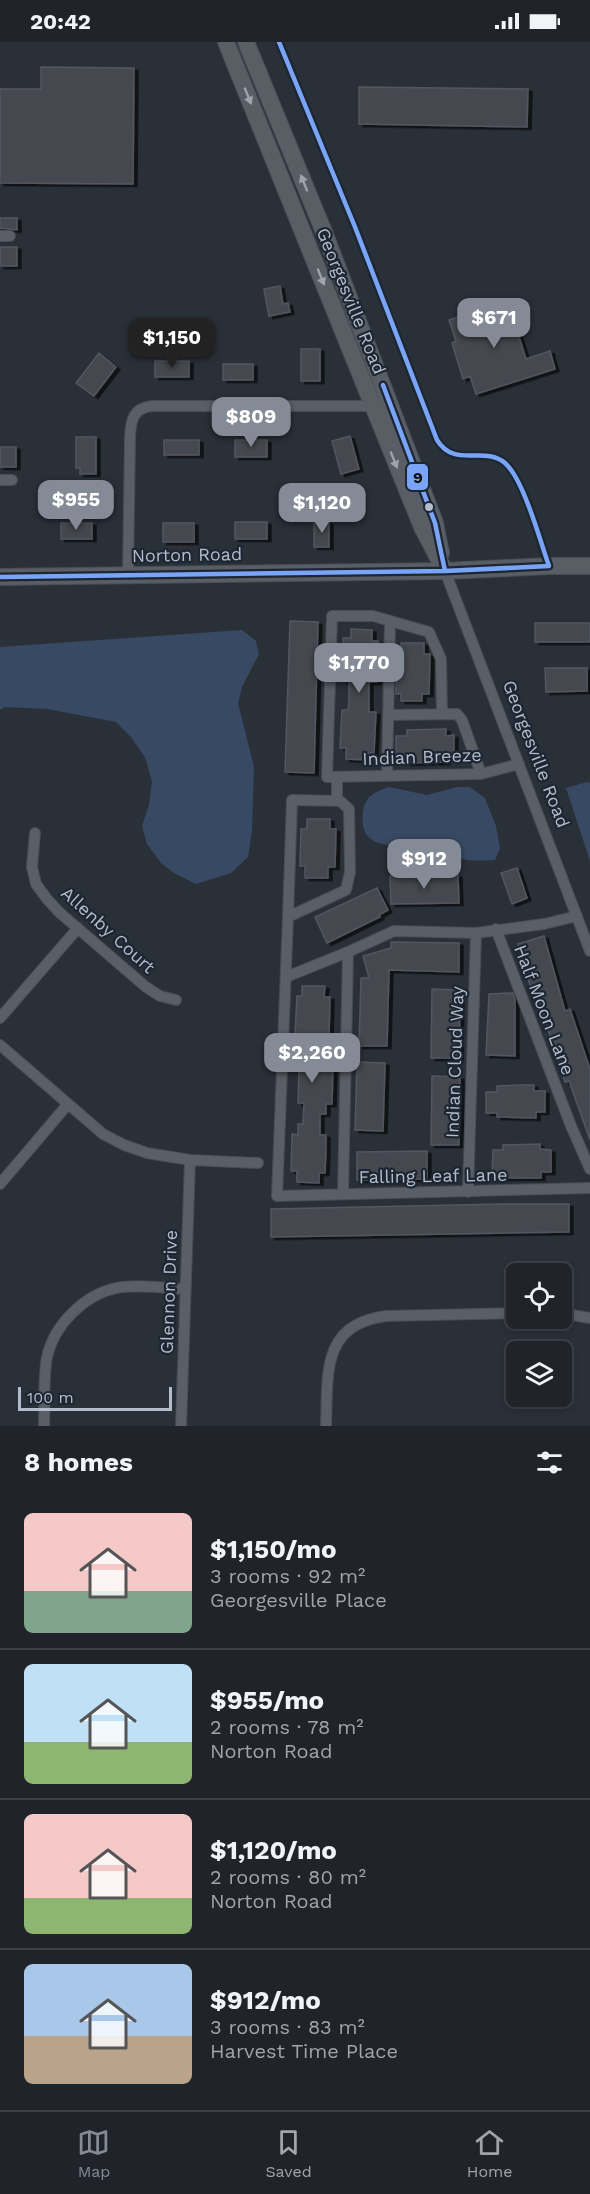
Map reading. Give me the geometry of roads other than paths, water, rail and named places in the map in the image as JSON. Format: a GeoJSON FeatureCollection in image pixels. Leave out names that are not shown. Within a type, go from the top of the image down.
{"type":"FeatureCollection","features":[{"type":"Feature","properties":{"kind":"main road","name":"Georgesville Road"},"geometry":{"type":"LineString","coordinates":[[226,42],[422,527],[445,571]]}},
{"type":"Feature","properties":{"kind":"main road","name":"Georgesville Road"},"geometry":{"type":"LineString","coordinates":[[246,42],[326,237],[435,523],[445,571]]}},
{"type":"Feature","properties":{"kind":"main road","name":"Norton Road"},"geometry":{"type":"LineString","coordinates":[[0,577],[445,571],[590,566]]}},
{"type":"Feature","properties":{"kind":"street"},"geometry":{"type":"LineString","coordinates":[[128,575],[130,437],[132,417],[136,412],[144,407],[152,406],[372,406]]}},
{"type":"Feature","properties":{"kind":"street"},"geometry":{"type":"LineString","coordinates":[[0,480],[12,480]]}},
{"type":"Feature","properties":{"kind":"street","name":"Georgesville Road"},"geometry":{"type":"LineString","coordinates":[[445,571],[589,944]]}},
{"type":"Feature","properties":{"kind":"street"},"geometry":{"type":"LineString","coordinates":[[337,801],[332,777],[332,616],[374,616],[429,632],[441,659],[442,713]]}},
{"type":"Feature","properties":{"kind":"street"},"geometry":{"type":"LineString","coordinates":[[387,776],[390,622]]}},
{"type":"Feature","properties":{"kind":"street"},"geometry":{"type":"LineString","coordinates":[[388,715],[457,714],[462,720],[481,774]]}},
{"type":"Feature","properties":{"kind":"street","name":"Indian Breeze"},"geometry":{"type":"LineString","coordinates":[[332,777],[481,774],[519,764]]}},
{"type":"Feature","properties":{"kind":"street"},"geometry":{"type":"LineString","coordinates":[[288,917],[346,890],[350,872],[349,809],[346,804],[337,801],[292,800],[288,917],[286,977],[394,931],[476,933],[544,924],[577,916]]}},
{"type":"Feature","properties":{"kind":"street","name":"Allenby Court"},"geometry":{"type":"LineString","coordinates":[[35,833],[32,867],[36,884],[60,913],[146,987],[160,996],[176,1000]]}},
{"type":"Feature","properties":{"kind":"street"},"geometry":{"type":"LineString","coordinates":[[0,1018],[78,928]]}},
{"type":"Feature","properties":{"kind":"street","name":"Half Moon Lane"},"geometry":{"type":"LineString","coordinates":[[496,929],[590,1170]]}},
{"type":"Feature","properties":{"kind":"street","name":"Indian Cloud Way"},"geometry":{"type":"LineString","coordinates":[[468,1192],[476,933]]}},
{"type":"Feature","properties":{"kind":"street"},"geometry":{"type":"LineString","coordinates":[[343,1194],[348,952]]}},
{"type":"Feature","properties":{"kind":"street","name":"Falling Leaf Lane"},"geometry":{"type":"LineString","coordinates":[[286,977],[277,1196],[590,1188]]}},
{"type":"Feature","properties":{"kind":"street"},"geometry":{"type":"LineString","coordinates":[[0,1045],[103,1134],[124,1146],[147,1153],[190,1160],[258,1162]]}},
{"type":"Feature","properties":{"kind":"street"},"geometry":{"type":"LineString","coordinates":[[0,1184],[68,1104]]}},
{"type":"Feature","properties":{"kind":"street","name":"Glennon Drive"},"geometry":{"type":"LineString","coordinates":[[181,1426],[190,1160]]}},
{"type":"Feature","properties":{"kind":"street"},"geometry":{"type":"LineString","coordinates":[[44,1426],[47,1356],[53,1339],[74,1311],[86,1301],[114,1288],[185,1289]]}},
{"type":"Feature","properties":{"kind":"street"},"geometry":{"type":"LineString","coordinates":[[326,1426],[330,1358],[345,1332],[370,1318],[506,1313]]}},
{"type":"Feature","properties":{"kind":"street"},"geometry":{"type":"LineString","coordinates":[[572,1315],[590,1318]]}},
{"type":"Feature","properties":{"kind":"water"},"geometry":{"type":"Polygon","coordinates":[[[242,630],[256,641],[259,654],[242,687],[238,703],[254,767],[252,831],[248,857],[231,873],[196,884],[174,873],[161,863],[147,844],[142,826],[149,805],[152,782],[145,757],[131,737],[116,722],[47,709],[5,707],[0,710],[0,647],[242,630]]]}},
{"type":"Feature","properties":{"kind":"water"},"geometry":{"type":"Polygon","coordinates":[[[590,783],[590,861],[566,788],[590,783]]]}},
{"type":"Feature","properties":{"kind":"water"},"geometry":{"type":"Polygon","coordinates":[[[389,787],[427,795],[457,787],[470,787],[485,798],[496,826],[500,848],[495,860],[460,859],[432,848],[393,846],[372,840],[363,827],[364,806],[372,795],[389,787]]]}}]}
